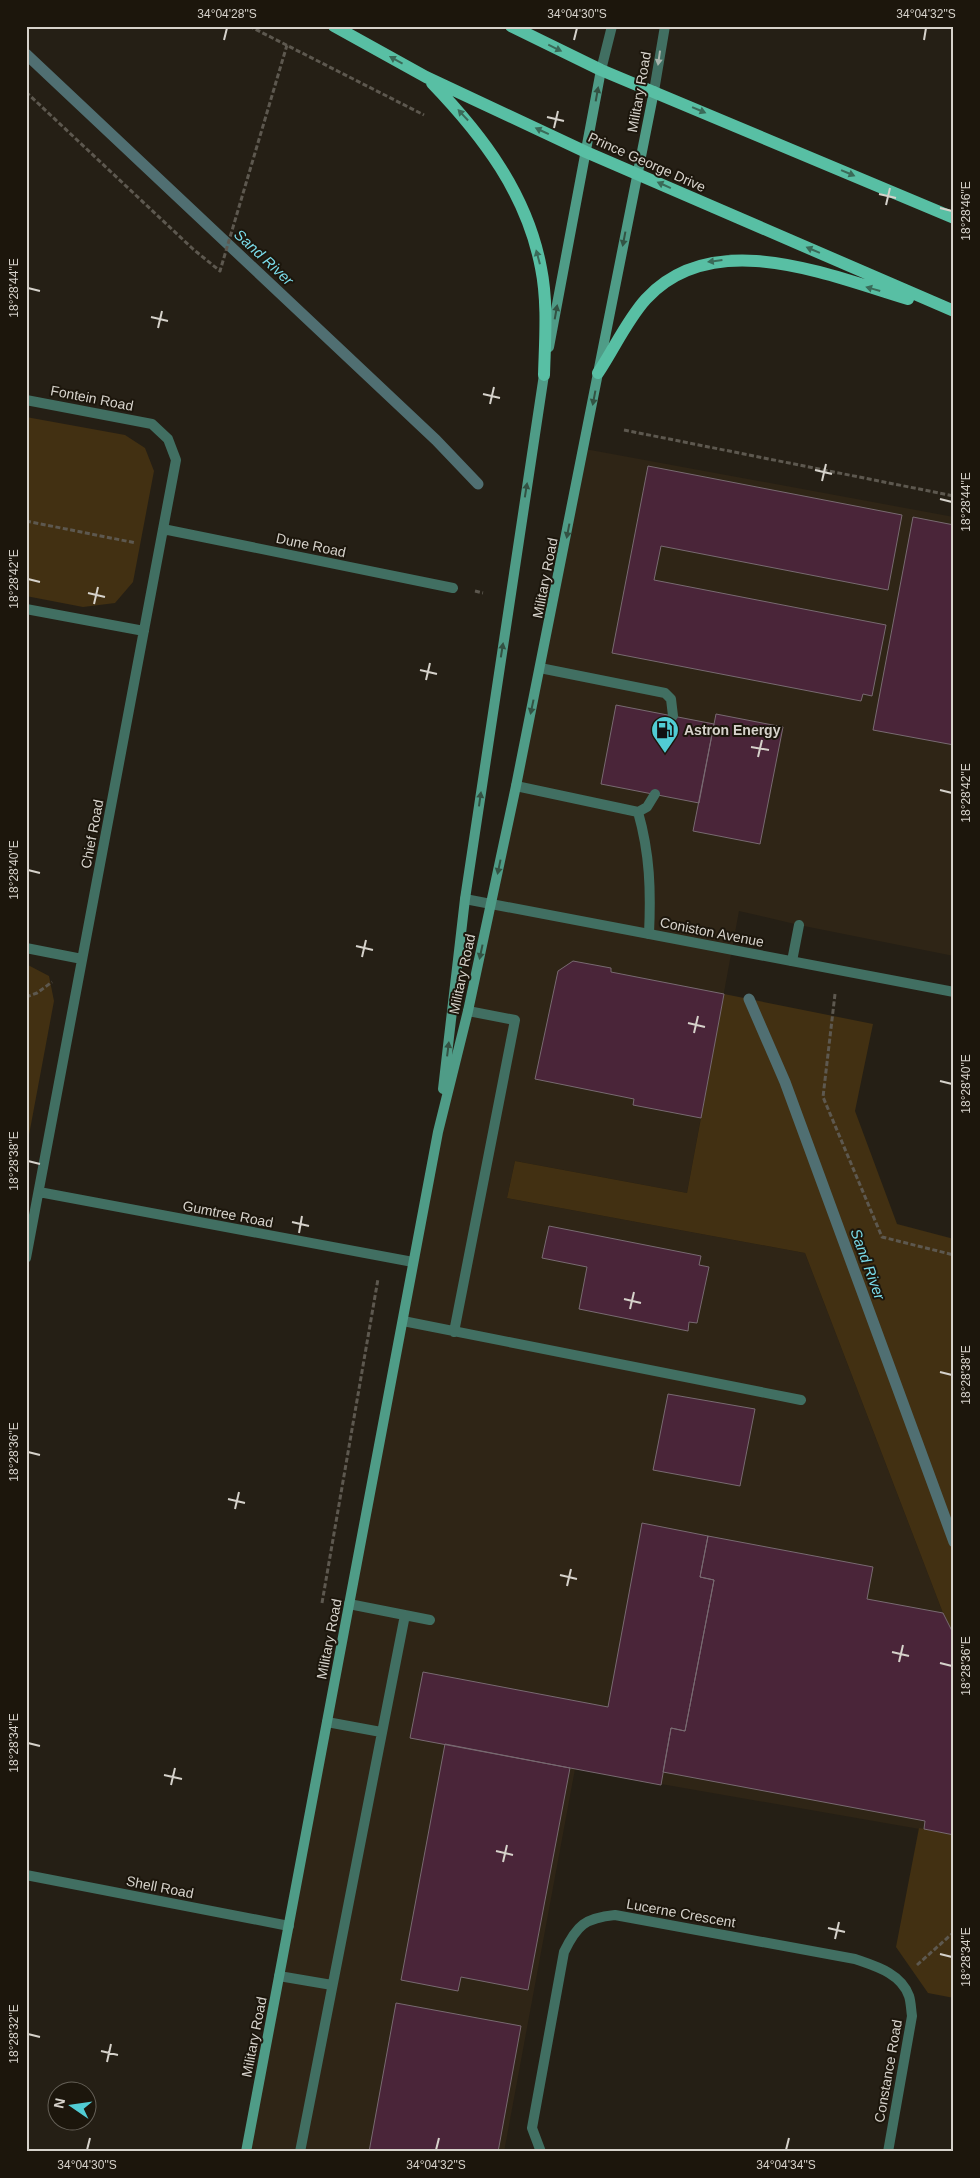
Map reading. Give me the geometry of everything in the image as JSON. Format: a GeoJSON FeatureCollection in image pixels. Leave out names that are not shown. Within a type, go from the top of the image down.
{"type":"FeatureCollection","features":[{"type":"Feature","properties":{"kind":"main road","name":"Prince George Drive"},"geometry":{"type":"LineString","coordinates":[[334,26],[426,77],[586,152],[954,312]]}},
{"type":"Feature","properties":{"kind":"main road"},"geometry":{"type":"LineString","coordinates":[[511,26],[601,70],[954,218]]}},
{"type":"Feature","properties":{"kind":"main road","name":"Military Road"},"geometry":{"type":"LineString","coordinates":[[438,1132],[465,900],[544,375],[601,70]]}},
{"type":"Feature","properties":{"kind":"main road"},"geometry":{"type":"LineString","coordinates":[[426,77],[467,119],[497,160],[517,194],[528,221],[541,268],[545,311],[544,375]]}},
{"type":"Feature","properties":{"kind":"main road","name":"Military Road"},"geometry":{"type":"LineString","coordinates":[[246,2152],[438,1132],[468,1011],[516,786],[654,91]]}},
{"type":"Feature","properties":{"kind":"main road"},"geometry":{"type":"LineString","coordinates":[[598,373],[646,299],[681,271],[705,263],[732,260],[760,260],[829,276],[954,312]]}},
{"type":"Feature","properties":{"kind":"street","name":"Military Road"},"geometry":{"type":"LineString","coordinates":[[601,70],[612,26]]}},
{"type":"Feature","properties":{"kind":"street","name":"Military Road"},"geometry":{"type":"LineString","coordinates":[[654,91],[665,26]]}},
{"type":"Feature","properties":{"kind":"street","name":"Fontein Road"},"geometry":{"type":"LineString","coordinates":[[26,400],[152,424]]}},
{"type":"Feature","properties":{"kind":"street","name":"Chief Road"},"geometry":{"type":"LineString","coordinates":[[26,1258],[176,460],[168,439],[152,424]]}},
{"type":"Feature","properties":{"kind":"street","name":"Dune Road"},"geometry":{"type":"LineString","coordinates":[[163,529],[452,588]]}},
{"type":"Feature","properties":{"kind":"street"},"geometry":{"type":"LineString","coordinates":[[26,609],[144,631]]}},
{"type":"Feature","properties":{"kind":"street"},"geometry":{"type":"LineString","coordinates":[[540,668],[665,693],[671,699],[673,716]]}},
{"type":"Feature","properties":{"kind":"street"},"geometry":{"type":"LineString","coordinates":[[516,786],[638,812],[647,807],[655,794]]}},
{"type":"Feature","properties":{"kind":"street"},"geometry":{"type":"LineString","coordinates":[[638,812],[648,848],[650,868],[649,934]]}},
{"type":"Feature","properties":{"kind":"street","name":"Coniston Avenue"},"geometry":{"type":"LineString","coordinates":[[465,900],[954,992]]}},
{"type":"Feature","properties":{"kind":"street"},"geometry":{"type":"LineString","coordinates":[[792,962],[799,925]]}},
{"type":"Feature","properties":{"kind":"street"},"geometry":{"type":"LineString","coordinates":[[26,948],[82,959]]}},
{"type":"Feature","properties":{"kind":"street"},"geometry":{"type":"LineString","coordinates":[[454,1332],[515,1020],[468,1011]]}},
{"type":"Feature","properties":{"kind":"street","name":"Gumtree Road"},"geometry":{"type":"LineString","coordinates":[[39,1192],[413,1262]]}},
{"type":"Feature","properties":{"kind":"street"},"geometry":{"type":"LineString","coordinates":[[403,1321],[801,1400]]}},
{"type":"Feature","properties":{"kind":"street"},"geometry":{"type":"LineString","coordinates":[[349,1604],[430,1620]]}},
{"type":"Feature","properties":{"kind":"street"},"geometry":{"type":"LineString","coordinates":[[300,2152],[405,1615]]}},
{"type":"Feature","properties":{"kind":"street"},"geometry":{"type":"LineString","coordinates":[[327,1722],[382,1732]]}},
{"type":"Feature","properties":{"kind":"street","name":"Shell Road"},"geometry":{"type":"LineString","coordinates":[[26,1875],[289,1926]]}},
{"type":"Feature","properties":{"kind":"street","name":"Lucerne Crescent"},"geometry":{"type":"LineString","coordinates":[[541,2152],[532,2128],[564,1952],[574,1931],[596,1917],[615,1915],[855,1959],[881,1968],[899,1981],[909,1996]]}},
{"type":"Feature","properties":{"kind":"street"},"geometry":{"type":"LineString","coordinates":[[279,1976],[332,1985]]}},
{"type":"Feature","properties":{"kind":"street","name":"Constance Road"},"geometry":{"type":"LineString","coordinates":[[888,2152],[912,2016],[909,1996]]}},
{"type":"Feature","properties":{"kind":"path"},"geometry":{"type":"LineString","coordinates":[[249,26],[432,119]]}},
{"type":"Feature","properties":{"kind":"path"},"geometry":{"type":"LineString","coordinates":[[26,92],[193,249],[220,271],[287,45]]}},
{"type":"Feature","properties":{"kind":"path"},"geometry":{"type":"LineString","coordinates":[[624,430],[954,496]]}},
{"type":"Feature","properties":{"kind":"path"},"geometry":{"type":"LineString","coordinates":[[26,522],[140,544],[163,529]]}},
{"type":"Feature","properties":{"kind":"path"},"geometry":{"type":"LineString","coordinates":[[838,970],[823,1097],[882,1237],[954,1255]]}},
{"type":"Feature","properties":{"kind":"path"},"geometry":{"type":"LineString","coordinates":[[320,1612],[382,1256]]}},
{"type":"Feature","properties":{"kind":"path"},"geometry":{"type":"LineString","coordinates":[[899,1981],[954,1932]]}},
{"type":"Feature","properties":{"kind":"shaded area"},"geometry":{"type":"Polygon","coordinates":[[[26,417],[125,435],[145,448],[154,471],[133,582],[115,603],[83,607],[26,596],[26,417]]]}},
{"type":"Feature","properties":{"kind":"shaded area"},"geometry":{"type":"Polygon","coordinates":[[[585,449],[954,517],[954,956],[739,911],[687,1193],[515,1161],[507,1198],[805,1253],[943,1613],[954,1635],[954,1835],[575,1769],[504,2152],[246,2152],[403,1321],[585,449]]]}},
{"type":"Feature","properties":{"kind":"shaded area"},"geometry":{"type":"Polygon","coordinates":[[[26,964],[49,976],[54,1001],[26,1151],[26,964]]]}},
{"type":"Feature","properties":{"kind":"shaded area"},"geometry":{"type":"Polygon","coordinates":[[[724,994],[873,1024],[855,1111],[897,1224],[954,1239],[954,1635],[943,1613],[805,1253],[507,1198],[515,1161],[687,1193],[724,994]]]}},
{"type":"Feature","properties":{"kind":"shaded area"},"geometry":{"type":"Polygon","coordinates":[[[919,1828],[954,1835],[954,1998],[928,1993],[896,1947],[919,1828]]]}},
{"type":"Feature","properties":{"kind":"building"},"geometry":{"type":"Polygon","coordinates":[[[648,466],[902,515],[888,590],[661,546],[654,580],[886,625],[872,696],[863,694],[861,701],[612,653],[648,466]]]}},
{"type":"Feature","properties":{"kind":"building"},"geometry":{"type":"Polygon","coordinates":[[[913,517],[954,525],[954,745],[873,730],[913,517]]]}},
{"type":"Feature","properties":{"kind":"building"},"geometry":{"type":"Polygon","coordinates":[[[616,705],[714,724],[699,803],[601,784],[616,705]]]}},
{"type":"Feature","properties":{"kind":"building"},"geometry":{"type":"Polygon","coordinates":[[[716,714],[783,727],[760,844],[693,831],[716,714]]]}},
{"type":"Feature","properties":{"kind":"building"},"geometry":{"type":"Polygon","coordinates":[[[573,961],[611,968],[611,972],[724,994],[701,1118],[633,1105],[634,1099],[535,1079],[558,971],[573,961]]]}},
{"type":"Feature","properties":{"kind":"building"},"geometry":{"type":"Polygon","coordinates":[[[549,1226],[701,1256],[699,1265],[709,1267],[697,1323],[689,1322],[688,1331],[579,1309],[587,1267],[542,1258],[549,1226]]]}},
{"type":"Feature","properties":{"kind":"building"},"geometry":{"type":"Polygon","coordinates":[[[668,1394],[755,1409],[740,1486],[653,1470],[668,1394]]]}},
{"type":"Feature","properties":{"kind":"building"},"geometry":{"type":"Polygon","coordinates":[[[642,1523],[708,1536],[700,1577],[714,1580],[685,1731],[671,1728],[661,1785],[410,1738],[423,1672],[608,1707],[642,1523]]]}},
{"type":"Feature","properties":{"kind":"building"},"geometry":{"type":"Polygon","coordinates":[[[708,1536],[873,1567],[867,1599],[943,1613],[954,1635],[954,1835],[924,1829],[925,1821],[663,1772],[671,1728],[685,1731],[714,1580],[700,1577],[708,1536]]]}},
{"type":"Feature","properties":{"kind":"building"},"geometry":{"type":"Polygon","coordinates":[[[445,1744],[570,1768],[528,1990],[461,1977],[458,1991],[401,1980],[445,1744]]]}},
{"type":"Feature","properties":{"kind":"building"},"geometry":{"type":"Polygon","coordinates":[[[396,2003],[521,2026],[498,2152],[369,2152],[396,2003]]]}},
{"type":"Feature","properties":{"kind":"waterway","name":"Sand River"},"geometry":{"type":"LineString","coordinates":[[26,54],[436,440],[478,484]]}},
{"type":"Feature","properties":{"kind":"waterway","name":"Sand River"},"geometry":{"type":"LineString","coordinates":[[749,999],[785,1082],[954,1542]]}},
{"type":"Feature","properties":{"kind":"place","name":"Astron Energy"},"geometry":{"type":"Point","coordinates":[665,754]}}]}
